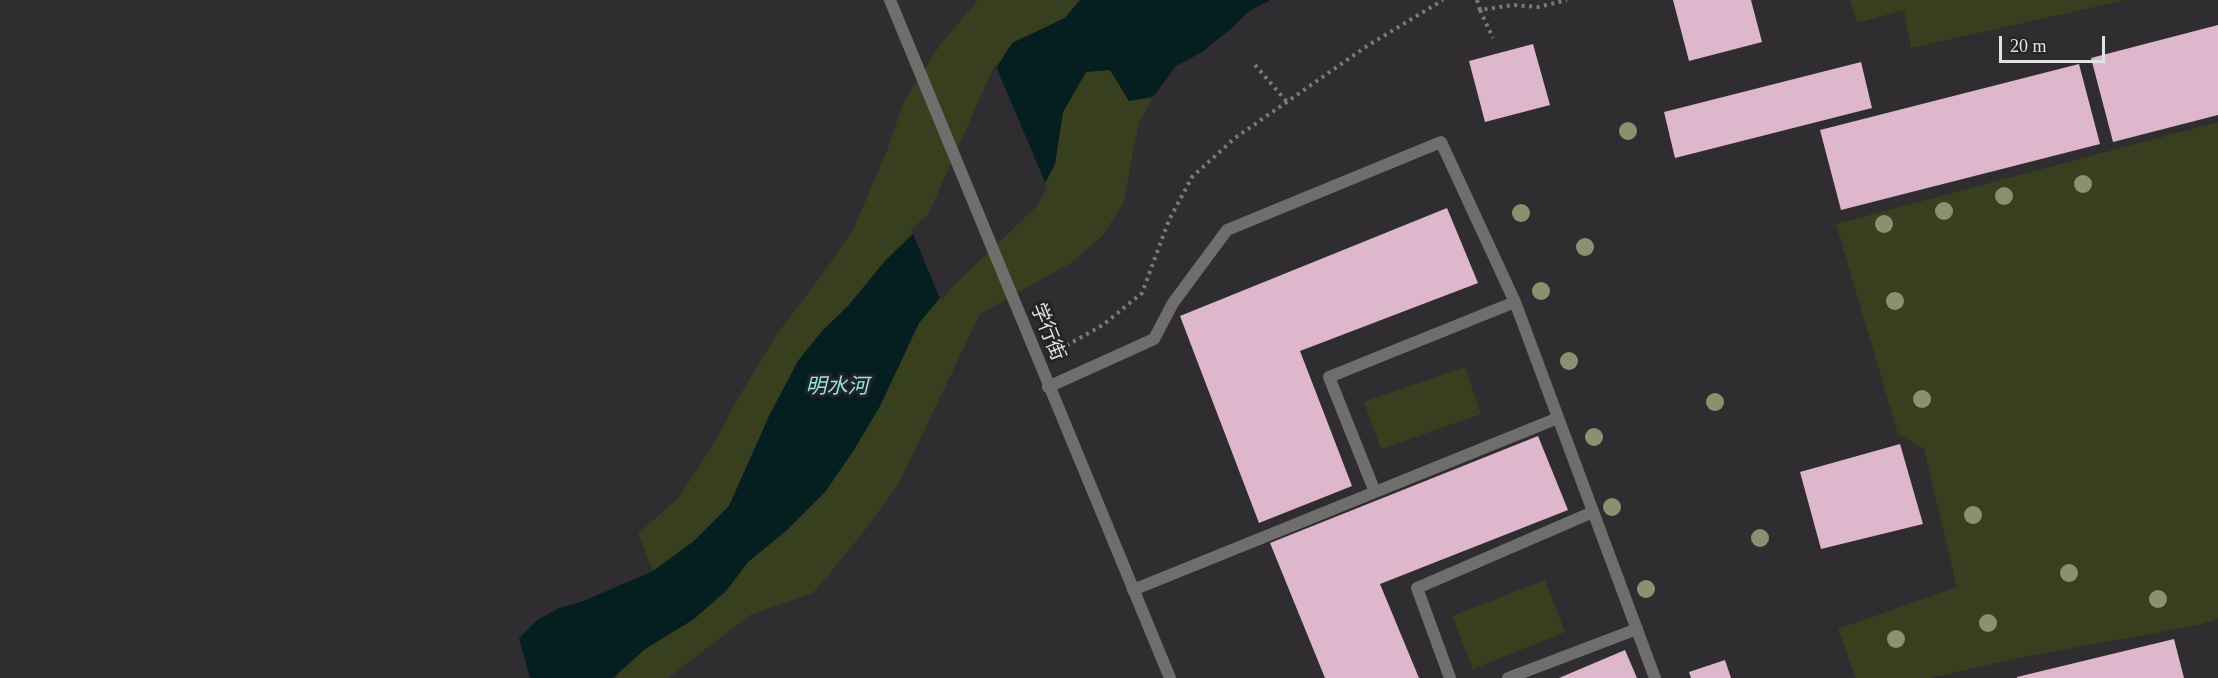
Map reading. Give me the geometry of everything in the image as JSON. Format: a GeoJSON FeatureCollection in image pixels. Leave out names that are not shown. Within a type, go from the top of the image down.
{"type":"FeatureCollection","features":[{"type":"Feature","properties":{"kind":"street","name":"学行街"},"geometry":{"type":"LineString","coordinates":[[890,0],[1170,678]]}},
{"type":"Feature","properties":{"kind":"street"},"geometry":{"type":"LineString","coordinates":[[1048,387],[1154,339],[1173,303],[1227,230],[1441,142],[1515,303],[1655,678]]}},
{"type":"Feature","properties":{"kind":"street"},"geometry":{"type":"LineString","coordinates":[[1375,492],[1329,377],[1515,303]]}},
{"type":"Feature","properties":{"kind":"street"},"geometry":{"type":"LineString","coordinates":[[1133,590],[1558,418]]}},
{"type":"Feature","properties":{"kind":"street"},"geometry":{"type":"LineString","coordinates":[[1450,678],[1417,588],[1593,512]]}},
{"type":"Feature","properties":{"kind":"street"},"geometry":{"type":"LineString","coordinates":[[1508,678],[1637,629]]}},
{"type":"Feature","properties":{"kind":"path"},"geometry":{"type":"LineString","coordinates":[[1038,361],[1103,325],[1142,293],[1169,220],[1192,177],[1235,138],[1367,46],[1441,0]]}},
{"type":"Feature","properties":{"kind":"path"},"geometry":{"type":"LineString","coordinates":[[1477,0],[1493,38]]}},
{"type":"Feature","properties":{"kind":"path"},"geometry":{"type":"LineString","coordinates":[[1480,10],[1513,5],[1538,7],[1568,0]]}},
{"type":"Feature","properties":{"kind":"path"},"geometry":{"type":"LineString","coordinates":[[1255,65],[1287,102]]}},
{"type":"Feature","properties":{"kind":"green space"},"geometry":{"type":"Polygon","coordinates":[[[978,0],[1080,0],[1065,18],[1012,43],[930,217],[885,261],[798,361],[770,414],[729,506],[694,541],[653,571],[638,534],[679,497],[714,443],[777,334],[852,232],[888,148],[904,101],[940,45],[978,0]]]}},
{"type":"Feature","properties":{"kind":"green space"},"geometry":{"type":"Polygon","coordinates":[[[1850,0],[2126,0],[1911,48],[1904,10],[1857,23],[1850,0]]]}},
{"type":"Feature","properties":{"kind":"green space"},"geometry":{"type":"Polygon","coordinates":[[[1110,70],[1129,101],[1153,97],[1139,123],[1123,204],[1102,236],[1071,263],[980,314],[898,485],[862,534],[813,593],[750,615],[668,678],[617,678],[616,676],[645,649],[694,619],[726,591],[748,562],[782,534],[880,406],[919,323],[1055,164],[1063,112],[1086,72],[1110,70]]]}},
{"type":"Feature","properties":{"kind":"green space"},"geometry":{"type":"Polygon","coordinates":[[[2218,122],[2218,619],[2199,625],[2023,657],[1930,678],[1856,678],[1838,629],[1957,587],[1924,449],[1898,434],[1836,224],[2218,122]]]}},
{"type":"Feature","properties":{"kind":"green space"},"geometry":{"type":"Polygon","coordinates":[[[1465,367],[1481,414],[1381,449],[1364,402],[1465,367]]]}},
{"type":"Feature","properties":{"kind":"green space"},"geometry":{"type":"Polygon","coordinates":[[[1545,580],[1565,632],[1473,669],[1452,616],[1545,580]]]}},
{"type":"Feature","properties":{"kind":"water","name":"明水河"},"geometry":{"type":"Polygon","coordinates":[[[1080,0],[1271,0],[1249,11],[1202,52],[1176,66],[1153,97],[1129,101],[1110,70],[1086,72],[1063,112],[1055,164],[1034,205],[953,282],[919,323],[880,406],[854,450],[825,492],[787,530],[748,562],[726,591],[694,619],[645,649],[613,678],[530,678],[519,638],[537,620],[559,608],[581,602],[653,571],[694,541],[729,506],[770,414],[798,361],[885,261],[930,217],[996,68],[1012,43],[1065,18],[1080,0]]]}},
{"type":"Feature","properties":{"kind":"pier"},"geometry":{"type":"Polygon","coordinates":[[[995,64],[1047,187],[1036,207],[955,284],[941,301],[911,229],[928,215],[995,64]]]}},
{"type":"Feature","properties":{"kind":"building"},"geometry":{"type":"Polygon","coordinates":[[[1673,0],[1751,0],[1762,42],[1689,61],[1673,0]]]}},
{"type":"Feature","properties":{"kind":"building"},"geometry":{"type":"Polygon","coordinates":[[[2218,25],[2218,115],[2113,142],[2091,58],[2218,25]]]}},
{"type":"Feature","properties":{"kind":"building"},"geometry":{"type":"Polygon","coordinates":[[[1533,44],[1550,105],[1485,122],[1469,61],[1533,44]]]}},
{"type":"Feature","properties":{"kind":"building"},"geometry":{"type":"Polygon","coordinates":[[[1861,62],[1872,108],[1675,158],[1664,112],[1861,62]]]}},
{"type":"Feature","properties":{"kind":"building"},"geometry":{"type":"Polygon","coordinates":[[[2079,64],[2100,144],[1841,210],[1820,130],[2079,64]]]}},
{"type":"Feature","properties":{"kind":"building"},"geometry":{"type":"Polygon","coordinates":[[[1447,208],[1478,283],[1300,351],[1352,486],[1259,523],[1180,316],[1447,208]]]}},
{"type":"Feature","properties":{"kind":"building"},"geometry":{"type":"Polygon","coordinates":[[[1538,436],[1568,510],[1380,584],[1419,678],[1325,678],[1270,543],[1538,436]]]}},
{"type":"Feature","properties":{"kind":"building"},"geometry":{"type":"Polygon","coordinates":[[[1900,444],[1923,524],[1821,549],[1800,472],[1900,444]]]}},
{"type":"Feature","properties":{"kind":"building"},"geometry":{"type":"Polygon","coordinates":[[[2174,639],[2184,678],[2017,678],[2017,677],[2174,639]]]}},
{"type":"Feature","properties":{"kind":"building"},"geometry":{"type":"Polygon","coordinates":[[[1625,650],[1637,678],[1559,678],[1625,650]]]}},
{"type":"Feature","properties":{"kind":"building"},"geometry":{"type":"Polygon","coordinates":[[[1725,660],[1731,678],[1691,678],[1689,672],[1725,660]]]}}]}
